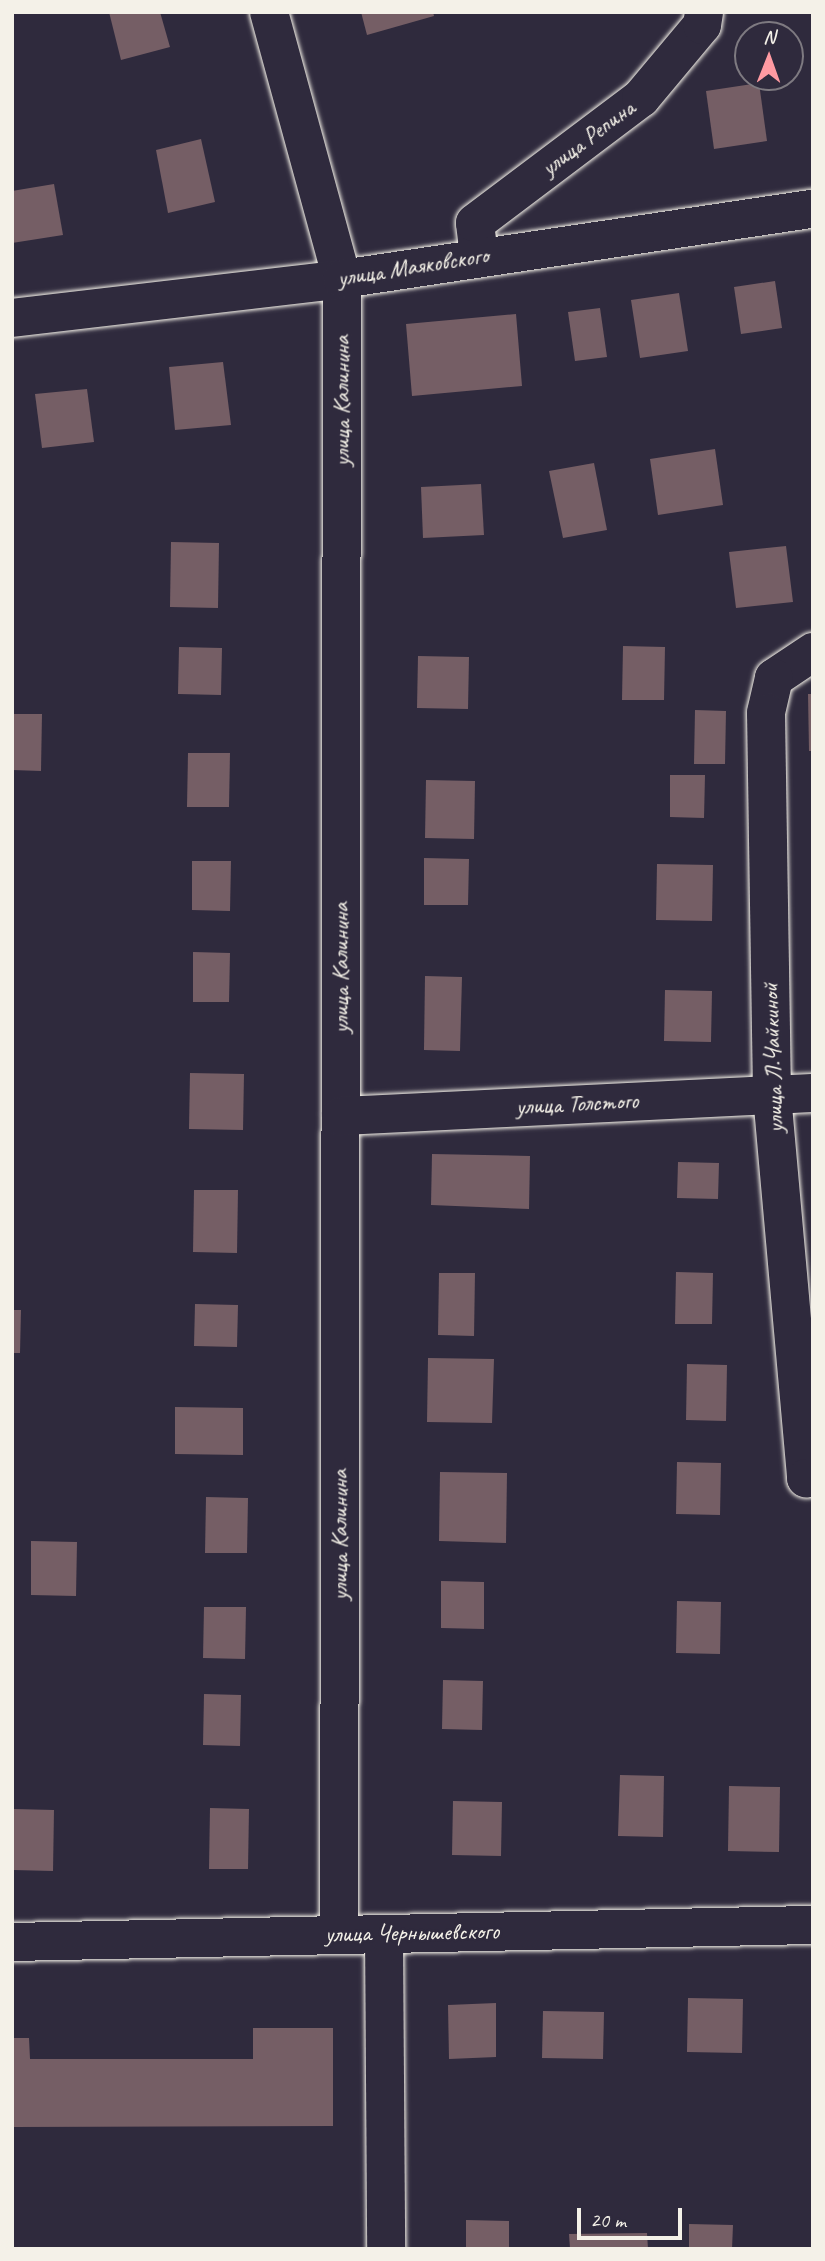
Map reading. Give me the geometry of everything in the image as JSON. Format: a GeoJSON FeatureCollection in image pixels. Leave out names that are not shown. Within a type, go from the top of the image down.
{"type":"FeatureCollection","features":[{"type":"Feature","properties":{"kind":"street","name":"улица Калинина"},"geometry":{"type":"LineString","coordinates":[[269,12],[342,278],[339,1934]]}},
{"type":"Feature","properties":{"kind":"street","name":"улица Репина"},"geometry":{"type":"LineString","coordinates":[[480,256],[475,223],[641,98],[702,25],[705,12]]}},
{"type":"Feature","properties":{"kind":"street","name":"улица Маяковского"},"geometry":{"type":"LineString","coordinates":[[12,318],[342,278],[813,209]]}},
{"type":"Feature","properties":{"kind":"street","name":"улица Л.Чайкиной"},"geometry":{"type":"LineString","coordinates":[[813,652],[774,678],[766,713],[772,1095],[806,1478],[813,1478]]}},
{"type":"Feature","properties":{"kind":"street","name":"улица Толстого"},"geometry":{"type":"LineString","coordinates":[[341,1116],[813,1093]]}},
{"type":"Feature","properties":{"kind":"street","name":"улица Чернышевского"},"geometry":{"type":"LineString","coordinates":[[12,1942],[813,1925]]}},
{"type":"Feature","properties":{"kind":"street"},"geometry":{"type":"LineString","coordinates":[[384,1935],[386,2249]]}},
{"type":"Feature","properties":{"kind":"building"},"geometry":{"type":"Polygon","coordinates":[[[109,12],[160,12],[170,47],[121,60],[109,12]]]}},
{"type":"Feature","properties":{"kind":"building"},"geometry":{"type":"Polygon","coordinates":[[[361,12],[433,12],[434,16],[367,35],[361,12]]]}},
{"type":"Feature","properties":{"kind":"building"},"geometry":{"type":"Polygon","coordinates":[[[734,87],[734,91],[760,91],[767,141],[714,149],[706,91],[734,87]]]}},
{"type":"Feature","properties":{"kind":"building"},"geometry":{"type":"Polygon","coordinates":[[[201,139],[215,202],[168,213],[156,150],[201,139]]]}},
{"type":"Feature","properties":{"kind":"building"},"geometry":{"type":"Polygon","coordinates":[[[54,184],[63,235],[12,243],[12,191],[54,184]]]}},
{"type":"Feature","properties":{"kind":"building"},"geometry":{"type":"Polygon","coordinates":[[[775,281],[782,328],[741,334],[734,287],[775,281]]]}},
{"type":"Feature","properties":{"kind":"building"},"geometry":{"type":"Polygon","coordinates":[[[679,293],[688,351],[640,358],[631,300],[679,293]]]}},
{"type":"Feature","properties":{"kind":"building"},"geometry":{"type":"Polygon","coordinates":[[[600,308],[607,357],[575,361],[568,312],[600,308]]]}},
{"type":"Feature","properties":{"kind":"building"},"geometry":{"type":"Polygon","coordinates":[[[516,314],[522,386],[412,396],[406,324],[516,314]]]}},
{"type":"Feature","properties":{"kind":"building"},"geometry":{"type":"Polygon","coordinates":[[[223,362],[231,425],[175,430],[169,367],[223,362]]]}},
{"type":"Feature","properties":{"kind":"building"},"geometry":{"type":"Polygon","coordinates":[[[87,389],[94,442],[42,448],[35,394],[87,389]]]}},
{"type":"Feature","properties":{"kind":"building"},"geometry":{"type":"Polygon","coordinates":[[[715,449],[723,505],[658,515],[650,459],[715,449]]]}},
{"type":"Feature","properties":{"kind":"building"},"geometry":{"type":"Polygon","coordinates":[[[594,463],[607,530],[563,538],[549,471],[594,463]]]}},
{"type":"Feature","properties":{"kind":"building"},"geometry":{"type":"Polygon","coordinates":[[[481,484],[484,535],[423,538],[421,487],[481,484]]]}},
{"type":"Feature","properties":{"kind":"building"},"geometry":{"type":"Polygon","coordinates":[[[171,542],[219,543],[218,608],[170,607],[171,542]]]}},
{"type":"Feature","properties":{"kind":"building"},"geometry":{"type":"Polygon","coordinates":[[[786,546],[793,602],[736,608],[729,552],[786,546]]]}},
{"type":"Feature","properties":{"kind":"building"},"geometry":{"type":"Polygon","coordinates":[[[623,646],[665,647],[664,700],[622,700],[623,646]]]}},
{"type":"Feature","properties":{"kind":"building"},"geometry":{"type":"Polygon","coordinates":[[[179,647],[222,648],[221,695],[178,694],[179,647]]]}},
{"type":"Feature","properties":{"kind":"building"},"geometry":{"type":"Polygon","coordinates":[[[418,656],[469,657],[468,709],[417,708],[418,656]]]}},
{"type":"Feature","properties":{"kind":"building"},"geometry":{"type":"Polygon","coordinates":[[[808,694],[813,694],[813,751],[809,751],[808,694]]]}},
{"type":"Feature","properties":{"kind":"building"},"geometry":{"type":"Polygon","coordinates":[[[695,710],[726,711],[725,764],[694,764],[695,710]]]}},
{"type":"Feature","properties":{"kind":"building"},"geometry":{"type":"Polygon","coordinates":[[[12,714],[42,714],[41,771],[12,770],[12,714]]]}},
{"type":"Feature","properties":{"kind":"building"},"geometry":{"type":"Polygon","coordinates":[[[188,753],[230,753],[229,807],[187,807],[188,753]]]}},
{"type":"Feature","properties":{"kind":"building"},"geometry":{"type":"Polygon","coordinates":[[[670,775],[705,775],[704,818],[670,817],[670,775]]]}},
{"type":"Feature","properties":{"kind":"building"},"geometry":{"type":"Polygon","coordinates":[[[426,780],[475,781],[474,839],[425,838],[426,780]]]}},
{"type":"Feature","properties":{"kind":"building"},"geometry":{"type":"Polygon","coordinates":[[[424,858],[469,859],[468,905],[424,905],[424,858]]]}},
{"type":"Feature","properties":{"kind":"building"},"geometry":{"type":"Polygon","coordinates":[[[192,861],[231,861],[230,911],[192,910],[192,861]]]}},
{"type":"Feature","properties":{"kind":"building"},"geometry":{"type":"Polygon","coordinates":[[[657,864],[713,865],[712,921],[656,920],[657,864]]]}},
{"type":"Feature","properties":{"kind":"building"},"geometry":{"type":"Polygon","coordinates":[[[193,952],[230,953],[229,1002],[193,1002],[193,952]]]}},
{"type":"Feature","properties":{"kind":"building"},"geometry":{"type":"Polygon","coordinates":[[[425,976],[462,977],[460,1051],[424,1050],[425,976]]]}},
{"type":"Feature","properties":{"kind":"building"},"geometry":{"type":"Polygon","coordinates":[[[665,990],[712,991],[711,1042],[664,1041],[665,990]]]}},
{"type":"Feature","properties":{"kind":"building"},"geometry":{"type":"Polygon","coordinates":[[[190,1073],[244,1074],[243,1130],[189,1129],[190,1073]]]}},
{"type":"Feature","properties":{"kind":"building"},"geometry":{"type":"Polygon","coordinates":[[[432,1154],[530,1156],[529,1209],[431,1205],[432,1154]]]}},
{"type":"Feature","properties":{"kind":"building"},"geometry":{"type":"Polygon","coordinates":[[[678,1162],[719,1163],[718,1199],[677,1198],[678,1162]]]}},
{"type":"Feature","properties":{"kind":"building"},"geometry":{"type":"Polygon","coordinates":[[[194,1190],[238,1190],[237,1253],[193,1252],[194,1190]]]}},
{"type":"Feature","properties":{"kind":"building"},"geometry":{"type":"Polygon","coordinates":[[[676,1272],[713,1273],[712,1324],[675,1324],[676,1272]]]}},
{"type":"Feature","properties":{"kind":"building"},"geometry":{"type":"Polygon","coordinates":[[[439,1273],[475,1273],[474,1336],[438,1335],[439,1273]]]}},
{"type":"Feature","properties":{"kind":"building"},"geometry":{"type":"Polygon","coordinates":[[[195,1304],[238,1305],[237,1347],[194,1346],[195,1304]]]}},
{"type":"Feature","properties":{"kind":"building"},"geometry":{"type":"Polygon","coordinates":[[[12,1310],[21,1310],[20,1353],[12,1353],[12,1310]]]}},
{"type":"Feature","properties":{"kind":"building"},"geometry":{"type":"Polygon","coordinates":[[[428,1358],[494,1359],[492,1423],[427,1422],[428,1358]]]}},
{"type":"Feature","properties":{"kind":"building"},"geometry":{"type":"Polygon","coordinates":[[[687,1364],[727,1365],[726,1421],[686,1420],[687,1364]]]}},
{"type":"Feature","properties":{"kind":"building"},"geometry":{"type":"Polygon","coordinates":[[[175,1407],[243,1408],[243,1455],[175,1454],[175,1407]]]}},
{"type":"Feature","properties":{"kind":"building"},"geometry":{"type":"Polygon","coordinates":[[[677,1462],[721,1463],[720,1515],[676,1514],[677,1462]]]}},
{"type":"Feature","properties":{"kind":"building"},"geometry":{"type":"Polygon","coordinates":[[[440,1472],[507,1473],[506,1543],[439,1541],[440,1472]]]}},
{"type":"Feature","properties":{"kind":"building"},"geometry":{"type":"Polygon","coordinates":[[[206,1497],[248,1498],[247,1553],[205,1553],[206,1497]]]}},
{"type":"Feature","properties":{"kind":"building"},"geometry":{"type":"Polygon","coordinates":[[[31,1541],[77,1542],[76,1596],[31,1595],[31,1541]]]}},
{"type":"Feature","properties":{"kind":"building"},"geometry":{"type":"Polygon","coordinates":[[[441,1581],[484,1582],[484,1629],[441,1628],[441,1581]]]}},
{"type":"Feature","properties":{"kind":"building"},"geometry":{"type":"Polygon","coordinates":[[[677,1601],[721,1602],[720,1654],[676,1653],[677,1601]]]}},
{"type":"Feature","properties":{"kind":"building"},"geometry":{"type":"Polygon","coordinates":[[[204,1607],[246,1607],[245,1659],[203,1658],[204,1607]]]}},
{"type":"Feature","properties":{"kind":"building"},"geometry":{"type":"Polygon","coordinates":[[[443,1680],[483,1681],[482,1730],[442,1729],[443,1680]]]}},
{"type":"Feature","properties":{"kind":"building"},"geometry":{"type":"Polygon","coordinates":[[[204,1694],[241,1695],[240,1746],[203,1745],[204,1694]]]}},
{"type":"Feature","properties":{"kind":"building"},"geometry":{"type":"Polygon","coordinates":[[[620,1775],[664,1776],[663,1837],[618,1836],[620,1775]]]}},
{"type":"Feature","properties":{"kind":"building"},"geometry":{"type":"Polygon","coordinates":[[[729,1786],[780,1787],[779,1852],[728,1851],[729,1786]]]}},
{"type":"Feature","properties":{"kind":"building"},"geometry":{"type":"Polygon","coordinates":[[[453,1801],[502,1802],[501,1856],[452,1855],[453,1801]]]}},
{"type":"Feature","properties":{"kind":"building"},"geometry":{"type":"Polygon","coordinates":[[[210,1808],[249,1809],[248,1869],[209,1869],[210,1808]]]}},
{"type":"Feature","properties":{"kind":"building"},"geometry":{"type":"Polygon","coordinates":[[[14,1809],[54,1810],[53,1871],[13,1870],[14,1809]]]}},
{"type":"Feature","properties":{"kind":"building"},"geometry":{"type":"Polygon","coordinates":[[[688,1998],[743,1999],[742,2053],[687,2052],[688,1998]]]}},
{"type":"Feature","properties":{"kind":"building"},"geometry":{"type":"Polygon","coordinates":[[[496,2003],[496,2057],[449,2059],[448,2005],[496,2003]]]}},
{"type":"Feature","properties":{"kind":"building"},"geometry":{"type":"Polygon","coordinates":[[[543,2011],[604,2012],[603,2059],[542,2058],[543,2011]]]}},
{"type":"Feature","properties":{"kind":"building"},"geometry":{"type":"Polygon","coordinates":[[[253,2028],[333,2028],[333,2126],[12,2127],[12,2038],[29,2038],[30,2059],[253,2059],[253,2028]]]}},
{"type":"Feature","properties":{"kind":"building"},"geometry":{"type":"Polygon","coordinates":[[[466,2220],[509,2221],[509,2249],[466,2249],[466,2220]]]}},
{"type":"Feature","properties":{"kind":"building"},"geometry":{"type":"Polygon","coordinates":[[[689,2224],[733,2225],[732,2249],[689,2249],[689,2224]]]}},
{"type":"Feature","properties":{"kind":"building"},"geometry":{"type":"Polygon","coordinates":[[[647,2233],[648,2249],[570,2249],[569,2234],[647,2233]]]}}]}
